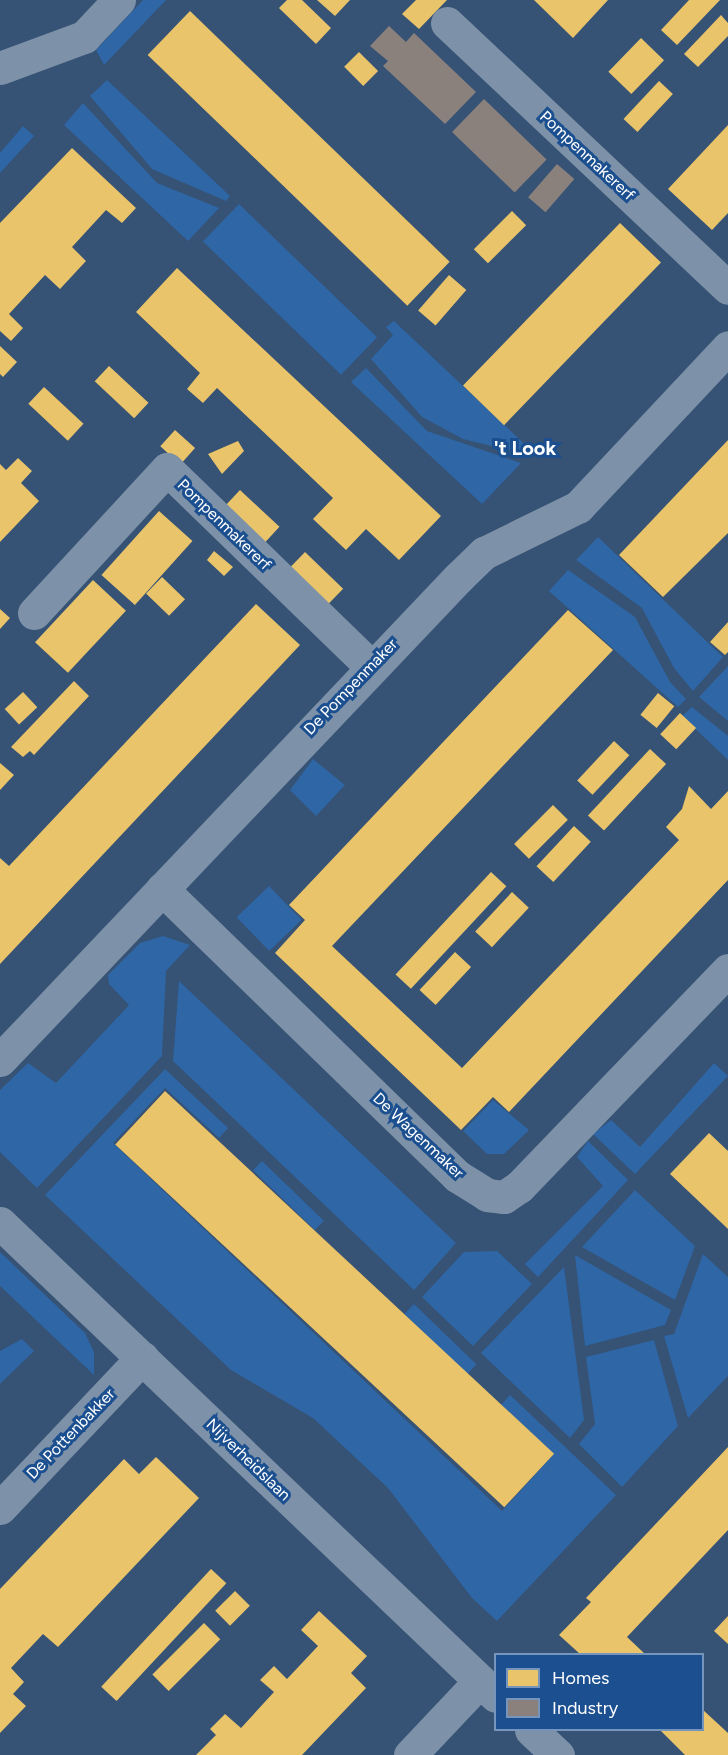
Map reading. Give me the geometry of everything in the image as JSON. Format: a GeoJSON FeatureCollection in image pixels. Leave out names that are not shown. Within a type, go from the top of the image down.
{"type":"FeatureCollection","features":[{"type":"Feature","properties":{"kind":"street"},"geometry":{"type":"LineString","coordinates":[[0,68],[84,37],[119,0]]}},
{"type":"Feature","properties":{"kind":"street","name":"Pompenmakererf"},"geometry":{"type":"LineString","coordinates":[[447,23],[728,288]]}},
{"type":"Feature","properties":{"kind":"street","name":"De Pompenmaker"},"geometry":{"type":"LineString","coordinates":[[0,1060],[370,666],[484,554],[578,507],[728,347]]}},
{"type":"Feature","properties":{"kind":"street","name":"Pompenmakererf"},"geometry":{"type":"LineString","coordinates":[[34,613],[167,469],[370,666]]}},
{"type":"Feature","properties":{"kind":"street","name":"De Wagenmaker"},"geometry":{"type":"LineString","coordinates":[[162,889],[457,1176],[487,1195],[504,1197],[519,1187],[728,970]]}},
{"type":"Feature","properties":{"kind":"street","name":"Nijverheidslaan"},"geometry":{"type":"LineString","coordinates":[[0,1223],[488,1688]]}},
{"type":"Feature","properties":{"kind":"street","name":"De Pottenbakker"},"geometry":{"type":"LineString","coordinates":[[0,1508],[142,1359]]}},
{"type":"Feature","properties":{"kind":"street"},"geometry":{"type":"LineString","coordinates":[[410,1755],[488,1688]]}},
{"type":"Feature","properties":{"kind":"street"},"geometry":{"type":"LineString","coordinates":[[532,1731],[558,1755]]}},
{"type":"Feature","properties":{"kind":"shaded area"},"geometry":{"type":"Polygon","coordinates":[[[143,0],[166,0],[104,65],[96,50],[143,0]]]}},
{"type":"Feature","properties":{"kind":"shaded area"},"geometry":{"type":"Polygon","coordinates":[[[107,80],[230,196],[226,201],[152,169],[90,96],[107,80]]]}},
{"type":"Feature","properties":{"kind":"shaded area"},"geometry":{"type":"Polygon","coordinates":[[[83,103],[157,183],[219,208],[188,241],[64,125],[83,103]]]}},
{"type":"Feature","properties":{"kind":"shaded area"},"geometry":{"type":"Polygon","coordinates":[[[23,126],[34,136],[0,173],[0,153],[23,126]]]}},
{"type":"Feature","properties":{"kind":"shaded area"},"geometry":{"type":"Polygon","coordinates":[[[239,204],[377,337],[341,375],[203,241],[239,204]]]}},
{"type":"Feature","properties":{"kind":"shaded area"},"geometry":{"type":"Polygon","coordinates":[[[394,321],[532,451],[528,455],[463,439],[422,417],[371,359],[393,335],[386,327],[394,321]]]}},
{"type":"Feature","properties":{"kind":"shaded area"},"geometry":{"type":"Polygon","coordinates":[[[366,368],[427,431],[521,463],[482,504],[351,382],[366,368]]]}},
{"type":"Feature","properties":{"kind":"shaded area"},"geometry":{"type":"Polygon","coordinates":[[[598,537],[723,657],[693,691],[674,668],[642,608],[576,560],[598,537]]]}},
{"type":"Feature","properties":{"kind":"shaded area"},"geometry":{"type":"Polygon","coordinates":[[[568,570],[635,617],[670,682],[686,699],[678,707],[549,591],[568,570]]]}},
{"type":"Feature","properties":{"kind":"shaded area"},"geometry":{"type":"Polygon","coordinates":[[[728,666],[728,721],[699,697],[728,666]]]}},
{"type":"Feature","properties":{"kind":"shaded area"},"geometry":{"type":"Polygon","coordinates":[[[692,707],[728,736],[728,760],[682,716],[692,707]]]}},
{"type":"Feature","properties":{"kind":"shaded area"},"geometry":{"type":"Polygon","coordinates":[[[313,759],[345,785],[316,816],[290,790],[313,759]]]}},
{"type":"Feature","properties":{"kind":"shaded area"},"geometry":{"type":"Polygon","coordinates":[[[269,886],[302,920],[269,951],[237,917],[269,886]]]}},
{"type":"Feature","properties":{"kind":"shaded area"},"geometry":{"type":"Polygon","coordinates":[[[163,936],[190,945],[166,971],[162,1056],[37,1188],[0,1152],[0,1090],[28,1063],[56,1083],[129,1005],[109,984],[108,975],[140,943],[163,936]]]}},
{"type":"Feature","properties":{"kind":"shaded area"},"geometry":{"type":"Polygon","coordinates":[[[179,981],[456,1243],[414,1290],[173,1061],[179,981]]]}},
{"type":"Feature","properties":{"kind":"shaded area"},"geometry":{"type":"Polygon","coordinates":[[[714,1063],[728,1076],[635,1174],[593,1134],[611,1120],[640,1147],[714,1063]]]}},
{"type":"Feature","properties":{"kind":"shaded area"},"geometry":{"type":"Polygon","coordinates":[[[165,1069],[228,1128],[219,1138],[165,1088],[113,1143],[502,1511],[553,1455],[500,1406],[510,1395],[616,1495],[497,1621],[472,1598],[388,1488],[313,1418],[231,1370],[45,1195],[165,1069]]]}},
{"type":"Feature","properties":{"kind":"shaded area"},"geometry":{"type":"Polygon","coordinates":[[[493,1100],[529,1130],[504,1154],[487,1154],[463,1131],[493,1100]]]}},
{"type":"Feature","properties":{"kind":"shaded area"},"geometry":{"type":"Polygon","coordinates":[[[588,1141],[628,1180],[538,1277],[525,1264],[603,1186],[577,1157],[588,1141]]]}},
{"type":"Feature","properties":{"kind":"shaded area"},"geometry":{"type":"Polygon","coordinates":[[[262,1161],[324,1221],[315,1230],[253,1170],[262,1161]]]}},
{"type":"Feature","properties":{"kind":"shaded area"},"geometry":{"type":"Polygon","coordinates":[[[635,1190],[695,1246],[675,1300],[582,1247],[635,1190]]]}},
{"type":"Feature","properties":{"kind":"shaded area"},"geometry":{"type":"Polygon","coordinates":[[[497,1251],[532,1284],[473,1346],[422,1297],[464,1252],[497,1251]]]}},
{"type":"Feature","properties":{"kind":"shaded area"},"geometry":{"type":"Polygon","coordinates":[[[0,1252],[85,1333],[94,1352],[94,1375],[0,1286],[0,1252]]]}},
{"type":"Feature","properties":{"kind":"shaded area"},"geometry":{"type":"Polygon","coordinates":[[[703,1254],[728,1277],[728,1376],[688,1418],[664,1336],[674,1334],[703,1254]]]}},
{"type":"Feature","properties":{"kind":"shaded area"},"geometry":{"type":"Polygon","coordinates":[[[575,1255],[671,1310],[665,1325],[585,1346],[575,1255]]]}},
{"type":"Feature","properties":{"kind":"shaded area"},"geometry":{"type":"Polygon","coordinates":[[[564,1267],[584,1420],[570,1438],[481,1353],[564,1267]]]}},
{"type":"Feature","properties":{"kind":"shaded area"},"geometry":{"type":"Polygon","coordinates":[[[414,1304],[477,1364],[467,1375],[404,1314],[414,1304]]]}},
{"type":"Feature","properties":{"kind":"shaded area"},"geometry":{"type":"Polygon","coordinates":[[[22,1339],[34,1351],[0,1384],[0,1351],[22,1339]]]}},
{"type":"Feature","properties":{"kind":"shaded area"},"geometry":{"type":"Polygon","coordinates":[[[654,1340],[678,1426],[622,1487],[579,1444],[595,1424],[586,1357],[654,1340]]]}},
{"type":"Feature","properties":{"kind":"building: Homes"},"geometry":{"type":"Polygon","coordinates":[[[287,0],[302,0],[331,28],[316,44],[279,8],[287,0]]]}},
{"type":"Feature","properties":{"kind":"building: Homes"},"geometry":{"type":"Polygon","coordinates":[[[317,0],[350,0],[335,16],[317,0]]]}},
{"type":"Feature","properties":{"kind":"building: Homes"},"geometry":{"type":"Polygon","coordinates":[[[416,0],[447,0],[419,29],[402,14],[416,0]]]}},
{"type":"Feature","properties":{"kind":"building: Homes"},"geometry":{"type":"Polygon","coordinates":[[[534,0],[608,0],[573,38],[534,0]]]}},
{"type":"Feature","properties":{"kind":"building: Homes"},"geometry":{"type":"Polygon","coordinates":[[[689,0],[720,0],[677,45],[661,30],[689,0]]]}},
{"type":"Feature","properties":{"kind":"building: Homes"},"geometry":{"type":"Polygon","coordinates":[[[190,11],[450,262],[407,306],[148,55],[190,11]]]}},
{"type":"Feature","properties":{"kind":"building: Homes"},"geometry":{"type":"Polygon","coordinates":[[[721,15],[728,23],[728,36],[698,67],[684,54],[721,15]]]}},
{"type":"Feature","properties":{"kind":"building: Homes"},"geometry":{"type":"Polygon","coordinates":[[[641,38],[664,60],[631,94],[608,72],[641,38]]]}},
{"type":"Feature","properties":{"kind":"building: Homes"},"geometry":{"type":"Polygon","coordinates":[[[359,52],[378,71],[363,86],[344,67],[359,52]]]}},
{"type":"Feature","properties":{"kind":"building: Homes"},"geometry":{"type":"Polygon","coordinates":[[[659,81],[673,94],[637,132],[624,119],[659,81]]]}},
{"type":"Feature","properties":{"kind":"building: Homes"},"geometry":{"type":"Polygon","coordinates":[[[728,125],[728,213],[712,230],[668,189],[728,125]]]}},
{"type":"Feature","properties":{"kind":"building: Homes"},"geometry":{"type":"Polygon","coordinates":[[[72,148],[136,208],[122,223],[106,210],[72,247],[86,261],[60,289],[45,275],[9,314],[23,328],[11,341],[0,331],[0,223],[72,148]]]}},
{"type":"Feature","properties":{"kind":"building: Homes"},"geometry":{"type":"Polygon","coordinates":[[[512,211],[526,225],[488,263],[474,249],[512,211]]]}},
{"type":"Feature","properties":{"kind":"building: Homes"},"geometry":{"type":"Polygon","coordinates":[[[620,223],[661,263],[504,425],[463,386],[620,223]]]}},
{"type":"Feature","properties":{"kind":"building: Homes"},"geometry":{"type":"Polygon","coordinates":[[[177,268],[441,516],[399,560],[366,529],[346,550],[313,519],[333,498],[217,388],[203,403],[187,389],[200,373],[136,312],[177,268]]]}},
{"type":"Feature","properties":{"kind":"building: Homes"},"geometry":{"type":"Polygon","coordinates":[[[449,275],[466,290],[436,326],[418,310],[449,275]]]}},
{"type":"Feature","properties":{"kind":"building: Homes"},"geometry":{"type":"Polygon","coordinates":[[[0,346],[17,362],[3,377],[0,374],[0,346]]]}},
{"type":"Feature","properties":{"kind":"building: Homes"},"geometry":{"type":"Polygon","coordinates":[[[109,366],[148,403],[134,418],[95,381],[109,366]]]}},
{"type":"Feature","properties":{"kind":"building: Homes"},"geometry":{"type":"Polygon","coordinates":[[[44,387],[83,424],[68,441],[28,404],[44,387]]]}},
{"type":"Feature","properties":{"kind":"building: Homes"},"geometry":{"type":"Polygon","coordinates":[[[175,430],[195,448],[180,464],[160,446],[175,430]]]}},
{"type":"Feature","properties":{"kind":"building: Homes"},"geometry":{"type":"Polygon","coordinates":[[[728,440],[728,533],[663,597],[619,555],[728,440]]]}},
{"type":"Feature","properties":{"kind":"building: Homes"},"geometry":{"type":"Polygon","coordinates":[[[238,441],[244,451],[222,474],[208,454],[238,441]]]}},
{"type":"Feature","properties":{"kind":"building: Homes"},"geometry":{"type":"Polygon","coordinates":[[[18,458],[32,471],[21,483],[39,501],[0,542],[0,464],[6,470],[18,458]]]}},
{"type":"Feature","properties":{"kind":"building: Homes"},"geometry":{"type":"Polygon","coordinates":[[[240,490],[279,527],[264,544],[224,507],[240,490]]]}},
{"type":"Feature","properties":{"kind":"building: Homes"},"geometry":{"type":"Polygon","coordinates":[[[159,511],[192,541],[135,605],[101,575],[159,511]]]}},
{"type":"Feature","properties":{"kind":"building: Homes"},"geometry":{"type":"Polygon","coordinates":[[[214,551],[233,567],[224,576],[207,560],[214,551]]]}},
{"type":"Feature","properties":{"kind":"building: Homes"},"geometry":{"type":"Polygon","coordinates":[[[305,552],[343,589],[327,605],[289,569],[305,552]]]}},
{"type":"Feature","properties":{"kind":"building: Homes"},"geometry":{"type":"Polygon","coordinates":[[[162,577],[185,599],[169,616],[146,594],[162,577]]]}},
{"type":"Feature","properties":{"kind":"building: Homes"},"geometry":{"type":"Polygon","coordinates":[[[93,580],[126,611],[68,673],[35,642],[93,580]]]}},
{"type":"Feature","properties":{"kind":"building: Homes"},"geometry":{"type":"Polygon","coordinates":[[[256,604],[300,645],[0,964],[0,858],[9,866],[256,604]]]}},
{"type":"Feature","properties":{"kind":"building: Homes"},"geometry":{"type":"Polygon","coordinates":[[[0,609],[10,618],[0,629],[0,609]]]}},
{"type":"Feature","properties":{"kind":"building: Homes"},"geometry":{"type":"Polygon","coordinates":[[[568,610],[613,650],[332,946],[462,1068],[679,840],[666,827],[682,809],[689,786],[711,809],[728,791],[728,880],[509,1112],[493,1097],[461,1130],[275,953],[305,920],[289,905],[568,610]]]}},
{"type":"Feature","properties":{"kind":"building: Homes"},"geometry":{"type":"Polygon","coordinates":[[[728,622],[728,652],[725,655],[710,642],[728,622]]]}},
{"type":"Feature","properties":{"kind":"building: Homes"},"geometry":{"type":"Polygon","coordinates":[[[74,681],[89,696],[34,755],[30,751],[23,757],[11,747],[74,681]]]}},
{"type":"Feature","properties":{"kind":"building: Homes"},"geometry":{"type":"Polygon","coordinates":[[[23,692],[37,707],[19,724],[5,709],[23,692]]]}},
{"type":"Feature","properties":{"kind":"building: Homes"},"geometry":{"type":"Polygon","coordinates":[[[658,693],[674,706],[657,728],[640,715],[658,693]]]}},
{"type":"Feature","properties":{"kind":"building: Homes"},"geometry":{"type":"Polygon","coordinates":[[[680,713],[696,728],[676,749],[660,734],[680,713]]]}},
{"type":"Feature","properties":{"kind":"building: Homes"},"geometry":{"type":"Polygon","coordinates":[[[614,741],[629,755],[593,795],[577,780],[614,741]]]}},
{"type":"Feature","properties":{"kind":"building: Homes"},"geometry":{"type":"Polygon","coordinates":[[[650,749],[666,764],[604,831],[588,816],[650,749]]]}},
{"type":"Feature","properties":{"kind":"building: Homes"},"geometry":{"type":"Polygon","coordinates":[[[0,763],[14,775],[0,790],[0,763]]]}},
{"type":"Feature","properties":{"kind":"building: Homes"},"geometry":{"type":"Polygon","coordinates":[[[553,805],[568,820],[529,859],[514,844],[553,805]]]}},
{"type":"Feature","properties":{"kind":"building: Homes"},"geometry":{"type":"Polygon","coordinates":[[[574,826],[591,842],[553,882],[536,866],[574,826]]]}},
{"type":"Feature","properties":{"kind":"building: Homes"},"geometry":{"type":"Polygon","coordinates":[[[491,872],[506,886],[411,989],[396,974],[491,872]]]}},
{"type":"Feature","properties":{"kind":"building: Homes"},"geometry":{"type":"Polygon","coordinates":[[[512,892],[529,908],[492,947],[475,931],[512,892]]]}},
{"type":"Feature","properties":{"kind":"building: Homes"},"geometry":{"type":"Polygon","coordinates":[[[455,952],[471,967],[436,1005],[420,990],[455,952]]]}},
{"type":"Feature","properties":{"kind":"building: Homes"},"geometry":{"type":"Polygon","coordinates":[[[165,1091],[554,1454],[504,1507],[115,1144],[165,1091]]]}},
{"type":"Feature","properties":{"kind":"building: Homes"},"geometry":{"type":"Polygon","coordinates":[[[709,1133],[728,1151],[728,1229],[670,1174],[709,1133]]]}},
{"type":"Feature","properties":{"kind":"building: Homes"},"geometry":{"type":"Polygon","coordinates":[[[728,1447],[728,1530],[627,1637],[644,1653],[579,1653],[559,1635],[591,1602],[586,1598],[728,1447]]]}},
{"type":"Feature","properties":{"kind":"building: Homes"},"geometry":{"type":"Polygon","coordinates":[[[156,1457],[199,1498],[58,1647],[43,1634],[11,1668],[24,1682],[13,1694],[26,1706],[0,1733],[0,1589],[124,1459],[139,1474],[156,1457]]]}},
{"type":"Feature","properties":{"kind":"building: Homes"},"geometry":{"type":"Polygon","coordinates":[[[211,1569],[226,1583],[117,1701],[101,1687],[211,1569]]]}},
{"type":"Feature","properties":{"kind":"building: Homes"},"geometry":{"type":"Polygon","coordinates":[[[235,1591],[250,1606],[230,1626],[215,1611],[235,1591]]]}},
{"type":"Feature","properties":{"kind":"building: Homes"},"geometry":{"type":"Polygon","coordinates":[[[319,1611],[367,1656],[351,1673],[366,1688],[302,1755],[196,1755],[216,1735],[210,1729],[225,1714],[241,1728],[274,1692],[260,1680],[274,1666],[287,1679],[318,1646],[301,1630],[319,1611]]]}},
{"type":"Feature","properties":{"kind":"building: Homes"},"geometry":{"type":"Polygon","coordinates":[[[728,1616],[728,1644],[714,1631],[728,1616]]]}},
{"type":"Feature","properties":{"kind":"building: Homes"},"geometry":{"type":"Polygon","coordinates":[[[204,1623],[220,1639],[169,1691],[152,1675],[204,1623]]]}},
{"type":"Feature","properties":{"kind":"building: Homes"},"geometry":{"type":"Polygon","coordinates":[[[704,1711],[728,1733],[728,1755],[685,1755],[661,1731],[704,1731],[704,1711]]]}},
{"type":"Feature","properties":{"kind":"building: Industry"},"geometry":{"type":"Polygon","coordinates":[[[389,26],[406,42],[414,33],[476,92],[445,124],[383,66],[388,61],[370,46],[389,26]]]}},
{"type":"Feature","properties":{"kind":"building: Industry"},"geometry":{"type":"Polygon","coordinates":[[[484,99],[547,159],[515,193],[452,132],[484,99]]]}},
{"type":"Feature","properties":{"kind":"building: Industry"},"geometry":{"type":"Polygon","coordinates":[[[557,164],[574,179],[545,212],[528,197],[557,164]]]}},
{"type":"Feature","properties":{"kind":"district","name":"'t Look"},"geometry":{"type":"Point","coordinates":[525,448]}}]}
